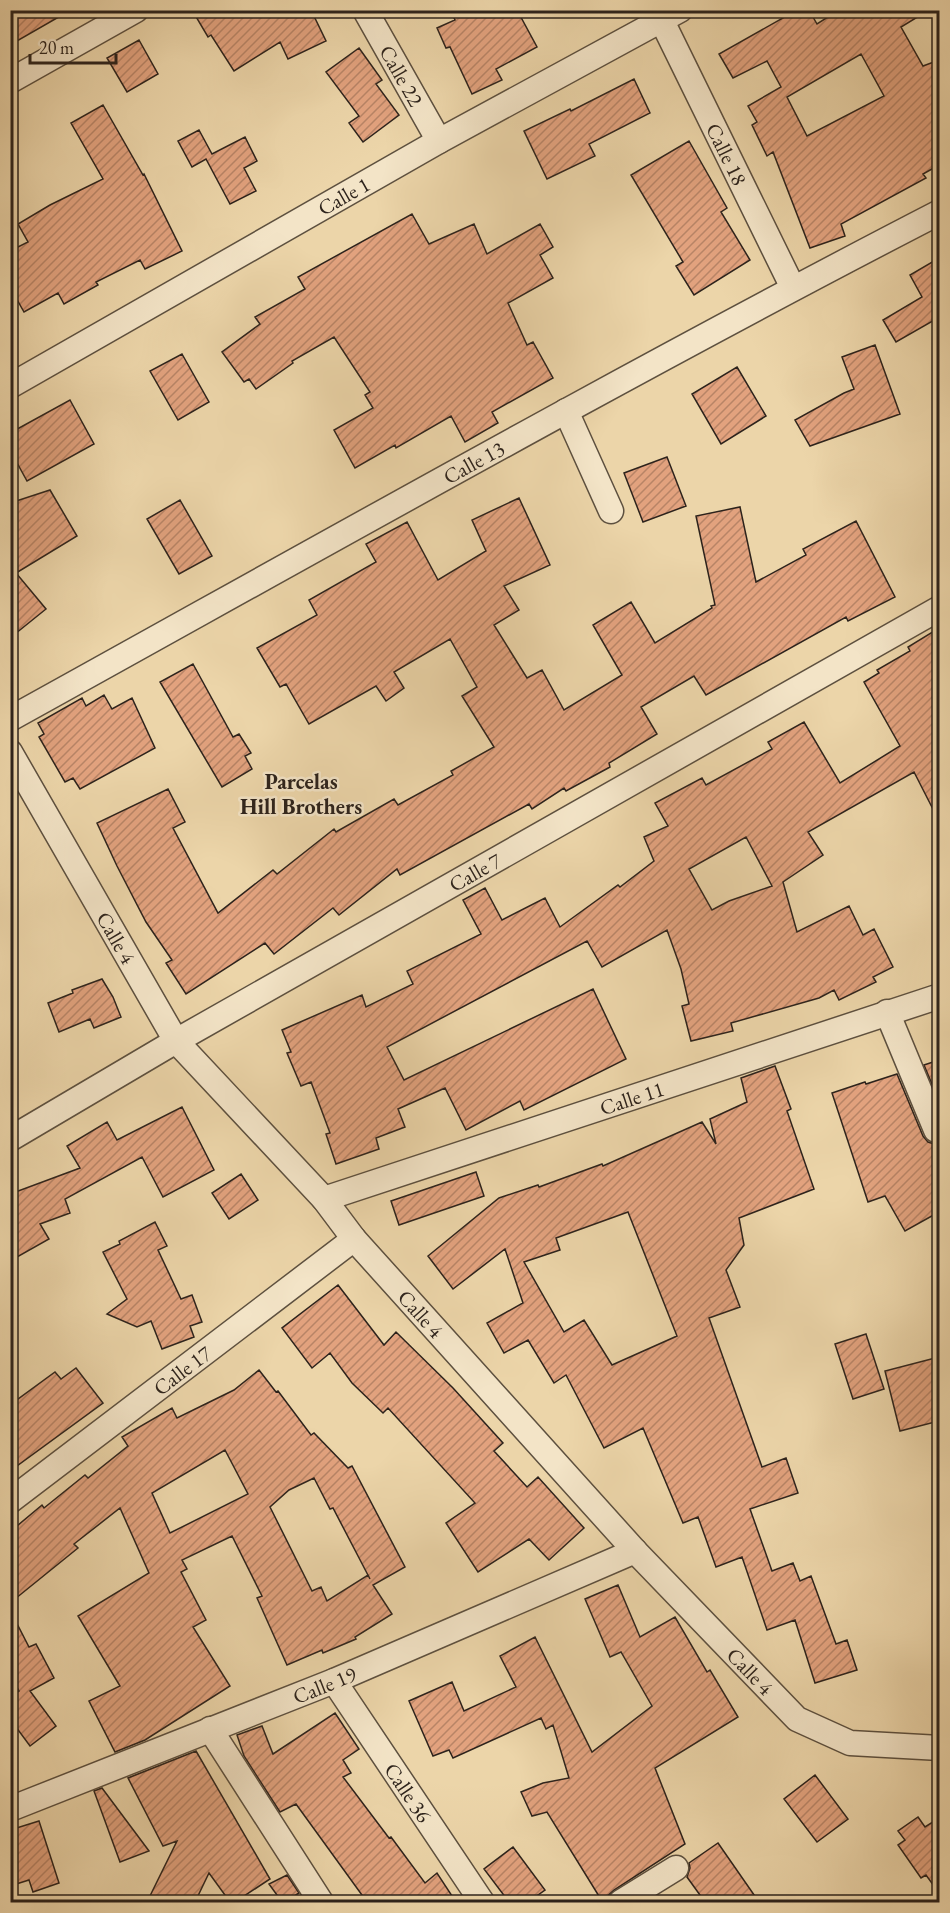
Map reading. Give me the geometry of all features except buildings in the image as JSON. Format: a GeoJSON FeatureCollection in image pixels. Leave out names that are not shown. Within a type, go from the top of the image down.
{"type":"FeatureCollection","features":[{"type":"Feature","properties":{"kind":"street"},"geometry":{"type":"LineString","coordinates":[[10,81],[136,10]]}},
{"type":"Feature","properties":{"kind":"street","name":"Calle 22"},"geometry":{"type":"LineString","coordinates":[[364,10],[439,141]]}},
{"type":"Feature","properties":{"kind":"street","name":"Calle 1"},"geometry":{"type":"LineString","coordinates":[[10,386],[439,141],[671,16]]}},
{"type":"Feature","properties":{"kind":"street","name":"Calle 18"},"geometry":{"type":"LineString","coordinates":[[671,16],[793,288]]}},
{"type":"Feature","properties":{"kind":"street","name":"Calle 13"},"geometry":{"type":"LineString","coordinates":[[10,719],[566,411],[939,212]]}},
{"type":"Feature","properties":{"kind":"street"},"geometry":{"type":"LineString","coordinates":[[566,411],[611,511]]}},
{"type":"Feature","properties":{"kind":"street","name":"Calle 7"},"geometry":{"type":"LineString","coordinates":[[10,1138],[176,1041],[939,608]]}},
{"type":"Feature","properties":{"kind":"street","name":"Calle 4"},"geometry":{"type":"LineString","coordinates":[[10,752],[176,1041],[324,1198],[354,1239],[635,1551],[796,1719],[850,1743],[939,1748]]}},
{"type":"Feature","properties":{"kind":"street","name":"Calle 11"},"geometry":{"type":"LineString","coordinates":[[324,1198],[939,996]]}},
{"type":"Feature","properties":{"kind":"street"},"geometry":{"type":"LineString","coordinates":[[887,1012],[936,1130]]}},
{"type":"Feature","properties":{"kind":"street","name":"Calle 17"},"geometry":{"type":"LineString","coordinates":[[10,1501],[354,1239]]}},
{"type":"Feature","properties":{"kind":"street","name":"Calle 19"},"geometry":{"type":"LineString","coordinates":[[10,1809],[334,1681],[635,1551]]}},
{"type":"Feature","properties":{"kind":"street","name":"Calle 36"},"geometry":{"type":"LineString","coordinates":[[334,1681],[482,1902]]}},
{"type":"Feature","properties":{"kind":"street"},"geometry":{"type":"LineString","coordinates":[[210,1729],[321,1902]]}},
{"type":"Feature","properties":{"kind":"street"},"geometry":{"type":"LineString","coordinates":[[621,1902],[676,1868]]}},
{"type":"Feature","properties":{"kind":"district","name":"Parcelas Hill Brothers"},"geometry":{"type":"Point","coordinates":[301,794]}}]}
